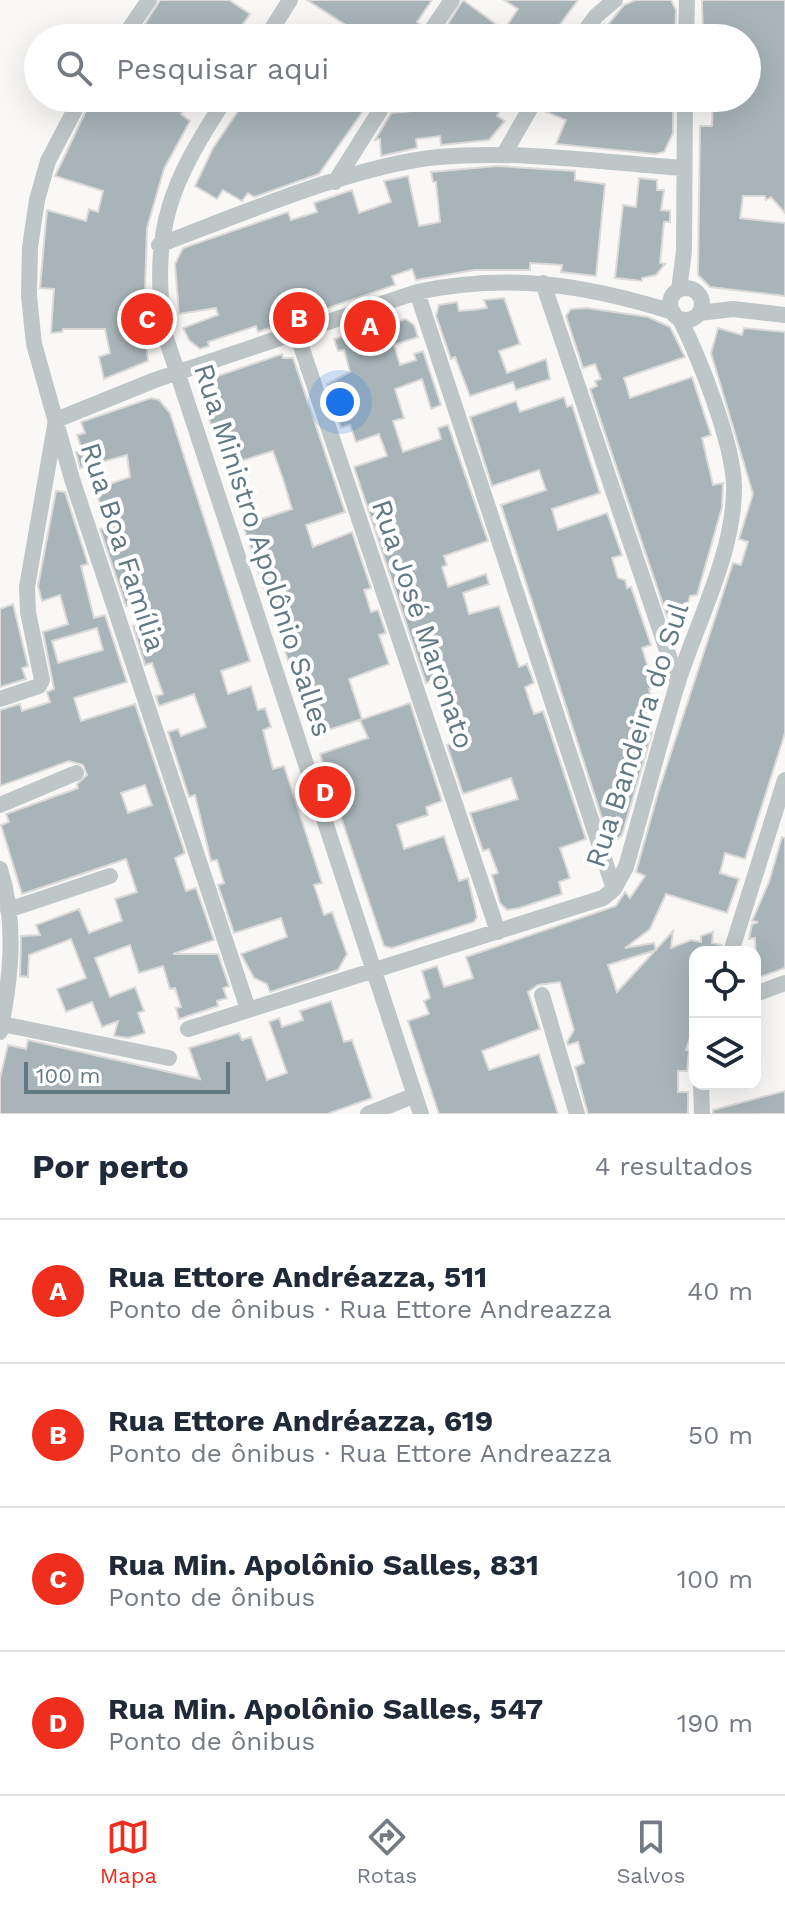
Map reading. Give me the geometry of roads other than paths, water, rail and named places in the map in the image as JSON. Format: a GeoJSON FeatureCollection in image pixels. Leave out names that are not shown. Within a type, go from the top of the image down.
{"type":"FeatureCollection","features":[{"type":"Feature","properties":{"kind":"street"},"geometry":{"type":"LineString","coordinates":[[133,24],[149,0]]}},
{"type":"Feature","properties":{"kind":"street"},"geometry":{"type":"LineString","coordinates":[[275,24],[290,0]]}},
{"type":"Feature","properties":{"kind":"street"},"geometry":{"type":"LineString","coordinates":[[436,24],[452,0]]}},
{"type":"Feature","properties":{"kind":"street"},"geometry":{"type":"LineString","coordinates":[[590,24],[615,0]]}},
{"type":"Feature","properties":{"kind":"street"},"geometry":{"type":"LineString","coordinates":[[686,24],[687,0]]}},
{"type":"Feature","properties":{"kind":"street","name":"Rua Boa Família"},"geometry":{"type":"LineString","coordinates":[[74,112],[48,161],[30,247],[29,296],[34,344],[72,479],[248,1009]]}},
{"type":"Feature","properties":{"kind":"street","name":"Rua Ministro Apolônio Salles"},"geometry":{"type":"LineString","coordinates":[[218,112],[172,191],[159,245],[164,332],[421,1114]]}},
{"type":"Feature","properties":{"kind":"street"},"geometry":{"type":"LineString","coordinates":[[335,182],[379,112]]}},
{"type":"Feature","properties":{"kind":"street"},"geometry":{"type":"LineString","coordinates":[[504,154],[528,112]]}},
{"type":"Feature","properties":{"kind":"street"},"geometry":{"type":"LineString","coordinates":[[684,112],[682,168],[687,291],[703,303],[687,315]]}},
{"type":"Feature","properties":{"kind":"street"},"geometry":{"type":"LineString","coordinates":[[159,245],[335,182],[436,157],[504,154],[682,168]]}},
{"type":"Feature","properties":{"kind":"street"},"geometry":{"type":"LineString","coordinates":[[0,699],[41,684],[26,600],[56,420],[177,373],[417,292],[459,283],[543,283],[618,295],[687,315],[733,309],[785,315]]}},
{"type":"Feature","properties":{"kind":"street"},"geometry":{"type":"LineString","coordinates":[[543,283],[678,683]]}},
{"type":"Feature","properties":{"kind":"street"},"geometry":{"type":"LineString","coordinates":[[687,291],[670,302],[687,315]]}},
{"type":"Feature","properties":{"kind":"street"},"geometry":{"type":"LineString","coordinates":[[618,295],[687,291],[733,309]]}},
{"type":"Feature","properties":{"kind":"street"},"geometry":{"type":"LineString","coordinates":[[417,292],[614,889]]}},
{"type":"Feature","properties":{"kind":"street","name":"Rua Bandeira do Sul"},"geometry":{"type":"LineString","coordinates":[[188,1029],[375,973],[603,898],[614,889],[626,867],[678,683],[705,610],[734,499],[732,464],[687,315]]}},
{"type":"Feature","properties":{"kind":"street","name":"Rua José Maronato"},"geometry":{"type":"LineString","coordinates":[[297,334],[498,932]]}},
{"type":"Feature","properties":{"kind":"street"},"geometry":{"type":"LineString","coordinates":[[0,805],[76,773]]}},
{"type":"Feature","properties":{"kind":"street"},"geometry":{"type":"LineString","coordinates":[[733,946],[785,780]]}},
{"type":"Feature","properties":{"kind":"street"},"geometry":{"type":"LineString","coordinates":[[0,869],[8,910],[12,960],[1,1028],[169,1058]]}},
{"type":"Feature","properties":{"kind":"street"},"geometry":{"type":"LineString","coordinates":[[8,910],[110,876]]}},
{"type":"Feature","properties":{"kind":"street"},"geometry":{"type":"LineString","coordinates":[[761,992],[785,983]]}},
{"type":"Feature","properties":{"kind":"street"},"geometry":{"type":"LineString","coordinates":[[542,995],[577,1114]]}},
{"type":"Feature","properties":{"kind":"street"},"geometry":{"type":"LineString","coordinates":[[701,1090],[702,1114]]}},
{"type":"Feature","properties":{"kind":"street"},"geometry":{"type":"LineString","coordinates":[[368,1114],[413,1096]]}},
{"type":"Feature","properties":{"kind":"place","name":"Rua Ettore Andréazza, 619"},"geometry":{"type":"Point","coordinates":[299,318]}},
{"type":"Feature","properties":{"kind":"place","name":"Rua Min. Apolônio Salles, 831"},"geometry":{"type":"Point","coordinates":[147,319]}},
{"type":"Feature","properties":{"kind":"place","name":"Rua Ettore Andréazza, 511"},"geometry":{"type":"Point","coordinates":[370,326]}},
{"type":"Feature","properties":{"kind":"place","name":"Rua Min. Apolônio Salles, 547"},"geometry":{"type":"Point","coordinates":[325,792]}}]}
